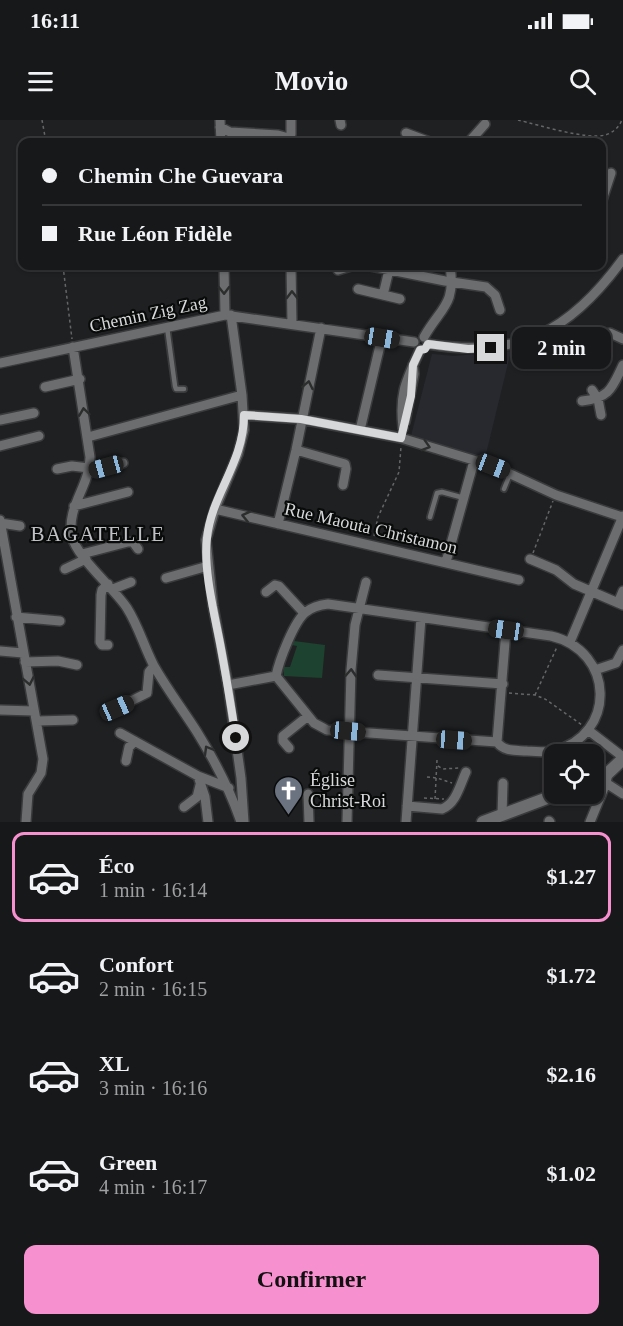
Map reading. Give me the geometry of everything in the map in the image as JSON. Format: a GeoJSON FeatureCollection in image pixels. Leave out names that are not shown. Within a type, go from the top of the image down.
{"type":"FeatureCollection","features":[{"type":"Feature","properties":{"kind":"main road"},"geometry":{"type":"LineString","coordinates":[[604,777],[623,758]]}},
{"type":"Feature","properties":{"kind":"main road"},"geometry":{"type":"LineString","coordinates":[[485,822],[544,799]]}},
{"type":"Feature","properties":{"kind":"street"},"geometry":{"type":"LineString","coordinates":[[290,138],[291,120]]}},
{"type":"Feature","properties":{"kind":"street"},"geometry":{"type":"LineString","coordinates":[[220,124],[230,132],[278,135],[284,138]]}},
{"type":"Feature","properties":{"kind":"street"},"geometry":{"type":"LineString","coordinates":[[473,138],[485,124]]}},
{"type":"Feature","properties":{"kind":"street"},"geometry":{"type":"LineString","coordinates":[[232,138],[238,133]]}},
{"type":"Feature","properties":{"kind":"street"},"geometry":{"type":"LineString","coordinates":[[406,133],[419,138]]}},
{"type":"Feature","properties":{"kind":"street"},"geometry":{"type":"LineString","coordinates":[[606,188],[611,173]]}},
{"type":"Feature","properties":{"kind":"street"},"geometry":{"type":"LineString","coordinates":[[228,315],[422,344],[468,349],[491,348],[532,339],[561,324],[597,293],[623,259]]}},
{"type":"Feature","properties":{"kind":"street"},"geometry":{"type":"LineString","coordinates":[[224,270],[228,315],[244,415],[242,442],[215,509],[206,540],[213,606],[228,685],[241,778],[243,822]]}},
{"type":"Feature","properties":{"kind":"street"},"geometry":{"type":"LineString","coordinates":[[291,270],[292,324]]}},
{"type":"Feature","properties":{"kind":"street"},"geometry":{"type":"LineString","coordinates":[[384,295],[390,270],[490,289],[500,310]]}},
{"type":"Feature","properties":{"kind":"street"},"geometry":{"type":"LineString","coordinates":[[401,438],[411,396],[413,365],[422,344],[448,304],[452,281],[451,270]]}},
{"type":"Feature","properties":{"kind":"street"},"geometry":{"type":"LineString","coordinates":[[358,289],[400,299]]}},
{"type":"Feature","properties":{"kind":"street","name":"Chemin Zig Zag"},"geometry":{"type":"LineString","coordinates":[[0,363],[228,315]]}},
{"type":"Feature","properties":{"kind":"street"},"geometry":{"type":"LineString","coordinates":[[278,524],[321,328]]}},
{"type":"Feature","properties":{"kind":"street"},"geometry":{"type":"LineString","coordinates":[[610,333],[623,339]]}},
{"type":"Feature","properties":{"kind":"street"},"geometry":{"type":"LineString","coordinates":[[360,430],[382,338]]}},
{"type":"Feature","properties":{"kind":"street","name":"Chemin Zig Zag"},"geometry":{"type":"LineString","coordinates":[[73,347],[88,437],[89,470],[74,506],[70,523],[75,546],[111,586],[138,625],[154,666],[229,788],[243,822]]}},
{"type":"Feature","properties":{"kind":"street"},"geometry":{"type":"LineString","coordinates":[[582,401],[598,399],[609,392],[623,365]]}},
{"type":"Feature","properties":{"kind":"street"},"geometry":{"type":"LineString","coordinates":[[45,387],[80,380]]}},
{"type":"Feature","properties":{"kind":"street"},"geometry":{"type":"LineString","coordinates":[[592,390],[598,399],[601,415]]}},
{"type":"Feature","properties":{"kind":"street"},"geometry":{"type":"LineString","coordinates":[[88,437],[242,395]]}},
{"type":"Feature","properties":{"kind":"street"},"geometry":{"type":"LineString","coordinates":[[0,420],[34,413]]}},
{"type":"Feature","properties":{"kind":"street"},"geometry":{"type":"LineString","coordinates":[[244,415],[301,419],[401,438],[510,473],[555,495],[623,516],[590,591],[565,640]]}},
{"type":"Feature","properties":{"kind":"street"},"geometry":{"type":"LineString","coordinates":[[0,446],[39,436]]}},
{"type":"Feature","properties":{"kind":"street"},"geometry":{"type":"LineString","coordinates":[[296,450],[345,464],[343,485]]}},
{"type":"Feature","properties":{"kind":"street"},"geometry":{"type":"LineString","coordinates":[[446,562],[474,461]]}},
{"type":"Feature","properties":{"kind":"street"},"geometry":{"type":"LineString","coordinates":[[57,469],[72,466],[89,470],[123,463]]}},
{"type":"Feature","properties":{"kind":"street"},"geometry":{"type":"LineString","coordinates":[[74,506],[128,492]]}},
{"type":"Feature","properties":{"kind":"street","name":"Rue Maouta Christamon"},"geometry":{"type":"LineString","coordinates":[[215,509],[519,580]]}},
{"type":"Feature","properties":{"kind":"street"},"geometry":{"type":"LineString","coordinates":[[20,526],[0,522],[44,765],[39,778],[28,794],[26,822]]}},
{"type":"Feature","properties":{"kind":"street"},"geometry":{"type":"LineString","coordinates":[[65,568],[84,557],[128,542],[133,542],[138,549]]}},
{"type":"Feature","properties":{"kind":"street"},"geometry":{"type":"LineString","coordinates":[[530,559],[556,570],[570,582],[620,604],[623,591]]}},
{"type":"Feature","properties":{"kind":"street"},"geometry":{"type":"LineString","coordinates":[[166,578],[208,566]]}},
{"type":"Feature","properties":{"kind":"street"},"geometry":{"type":"LineString","coordinates":[[108,645],[102,645],[100,642],[102,590],[131,582]]}},
{"type":"Feature","properties":{"kind":"street"},"geometry":{"type":"LineString","coordinates":[[347,822],[348,731],[353,640],[366,582]]}},
{"type":"Feature","properties":{"kind":"street"},"geometry":{"type":"LineString","coordinates":[[266,592],[275,585],[279,586],[304,613]]}},
{"type":"Feature","properties":{"kind":"street"},"geometry":{"type":"LineString","coordinates":[[0,593],[12,594]]}},
{"type":"Feature","properties":{"kind":"street"},"geometry":{"type":"LineString","coordinates":[[276,676],[286,647],[304,613],[328,604],[565,640],[582,651],[595,670],[600,689],[600,701],[588,730],[571,744]]}},
{"type":"Feature","properties":{"kind":"street"},"geometry":{"type":"LineString","coordinates":[[16,617],[60,621]]}},
{"type":"Feature","properties":{"kind":"street"},"geometry":{"type":"LineString","coordinates":[[406,822],[421,618]]}},
{"type":"Feature","properties":{"kind":"street"},"geometry":{"type":"LineString","coordinates":[[506,630],[497,742],[502,748],[510,750],[544,751]]}},
{"type":"Feature","properties":{"kind":"street"},"geometry":{"type":"LineString","coordinates":[[595,670],[620,662],[623,650]]}},
{"type":"Feature","properties":{"kind":"street"},"geometry":{"type":"LineString","coordinates":[[0,651],[77,665]]}},
{"type":"Feature","properties":{"kind":"street"},"geometry":{"type":"LineString","coordinates":[[117,708],[147,693],[149,672],[154,666]]}},
{"type":"Feature","properties":{"kind":"street"},"geometry":{"type":"LineString","coordinates":[[378,675],[502,688]]}},
{"type":"Feature","properties":{"kind":"street"},"geometry":{"type":"LineString","coordinates":[[228,685],[276,676]]}},
{"type":"Feature","properties":{"kind":"street"},"geometry":{"type":"LineString","coordinates":[[276,676],[308,716],[327,730],[497,742]]}},
{"type":"Feature","properties":{"kind":"street"},"geometry":{"type":"LineString","coordinates":[[0,710],[73,720]]}},
{"type":"Feature","properties":{"kind":"street"},"geometry":{"type":"LineString","coordinates":[[289,748],[283,741],[283,736],[308,716]]}},
{"type":"Feature","properties":{"kind":"street"},"geometry":{"type":"LineString","coordinates":[[588,730],[623,758]]}},
{"type":"Feature","properties":{"kind":"street"},"geometry":{"type":"LineString","coordinates":[[120,733],[199,779],[229,788]]}},
{"type":"Feature","properties":{"kind":"street"},"geometry":{"type":"LineString","coordinates":[[126,761],[129,747],[134,742]]}},
{"type":"Feature","properties":{"kind":"street"},"geometry":{"type":"LineString","coordinates":[[407,806],[447,807],[452,803],[466,772]]}},
{"type":"Feature","properties":{"kind":"street"},"geometry":{"type":"LineString","coordinates":[[184,807],[197,797],[199,779]]}},
{"type":"Feature","properties":{"kind":"street"},"geometry":{"type":"LineString","coordinates":[[199,779],[205,797],[208,822]]}},
{"type":"Feature","properties":{"kind":"street"},"geometry":{"type":"LineString","coordinates":[[604,779],[623,794]]}},
{"type":"Feature","properties":{"kind":"street"},"geometry":{"type":"LineString","coordinates":[[502,815],[504,783]]}},
{"type":"Feature","properties":{"kind":"street"},"geometry":{"type":"LineString","coordinates":[[308,794],[309,822]]}},
{"type":"Feature","properties":{"kind":"street"},"geometry":{"type":"LineString","coordinates":[[590,822],[595,804]]}},
{"type":"Feature","properties":{"kind":"lane"},"geometry":{"type":"LineString","coordinates":[[167,327],[175,386],[176,389],[184,389]]}},
{"type":"Feature","properties":{"kind":"lane"},"geometry":{"type":"LineString","coordinates":[[504,489],[510,473]]}},
{"type":"Feature","properties":{"kind":"lane"},"geometry":{"type":"LineString","coordinates":[[430,490],[464,498]]}},
{"type":"Feature","properties":{"kind":"lane"},"geometry":{"type":"LineString","coordinates":[[430,517],[436,495],[439,492]]}},
{"type":"Feature","properties":{"kind":"path"},"geometry":{"type":"LineString","coordinates":[[42,120],[45,138]]}},
{"type":"Feature","properties":{"kind":"path"},"geometry":{"type":"LineString","coordinates":[[518,120],[596,136],[612,132],[622,120]]}},
{"type":"Feature","properties":{"kind":"path"},"geometry":{"type":"LineString","coordinates":[[63,270],[73,347]]}},
{"type":"Feature","properties":{"kind":"path"},"geometry":{"type":"LineString","coordinates":[[375,546],[376,523],[399,472],[401,438]]}},
{"type":"Feature","properties":{"kind":"path"},"geometry":{"type":"LineString","coordinates":[[530,559],[555,495]]}},
{"type":"Feature","properties":{"kind":"path"},"geometry":{"type":"LineString","coordinates":[[535,695],[565,640]]}},
{"type":"Feature","properties":{"kind":"path"},"geometry":{"type":"LineString","coordinates":[[502,688],[545,699],[588,730]]}},
{"type":"Feature","properties":{"kind":"path"},"geometry":{"type":"LineString","coordinates":[[435,799],[437,760]]}},
{"type":"Feature","properties":{"kind":"path"},"geometry":{"type":"LineString","coordinates":[[437,765],[443,769],[457,768],[466,772]]}},
{"type":"Feature","properties":{"kind":"path"},"geometry":{"type":"LineString","coordinates":[[427,777],[453,784],[450,790]]}},
{"type":"Feature","properties":{"kind":"path"},"geometry":{"type":"LineString","coordinates":[[424,798],[444,799],[448,795]]}},
{"type":"Feature","properties":{"kind":"shaded area"},"geometry":{"type":"Polygon","coordinates":[[[511,351],[485,458],[411,436],[432,354],[454,356],[511,351]]]}},
{"type":"Feature","properties":{"kind":"green space"},"geometry":{"type":"Polygon","coordinates":[[[294,641],[325,645],[322,678],[284,676],[283,667],[290,667],[297,646],[292,645],[294,641]]]}},
{"type":"Feature","properties":{"kind":"place","name":"Église Christ-Roi"},"geometry":{"type":"Point","coordinates":[289,816]}},
{"type":"Feature","properties":{"kind":"district","name":"BAGATELLE"},"geometry":{"type":"Point","coordinates":[98,534]}},
{"type":"Feature","properties":{"kind":"route"},"geometry":{"type":"LineString","coordinates":[[236,738],[210,587],[206,540],[215,509],[242,442],[244,415],[301,419],[401,438],[411,396],[413,365],[420,350],[425,349],[428,344],[468,349],[491,348]]}}]}
